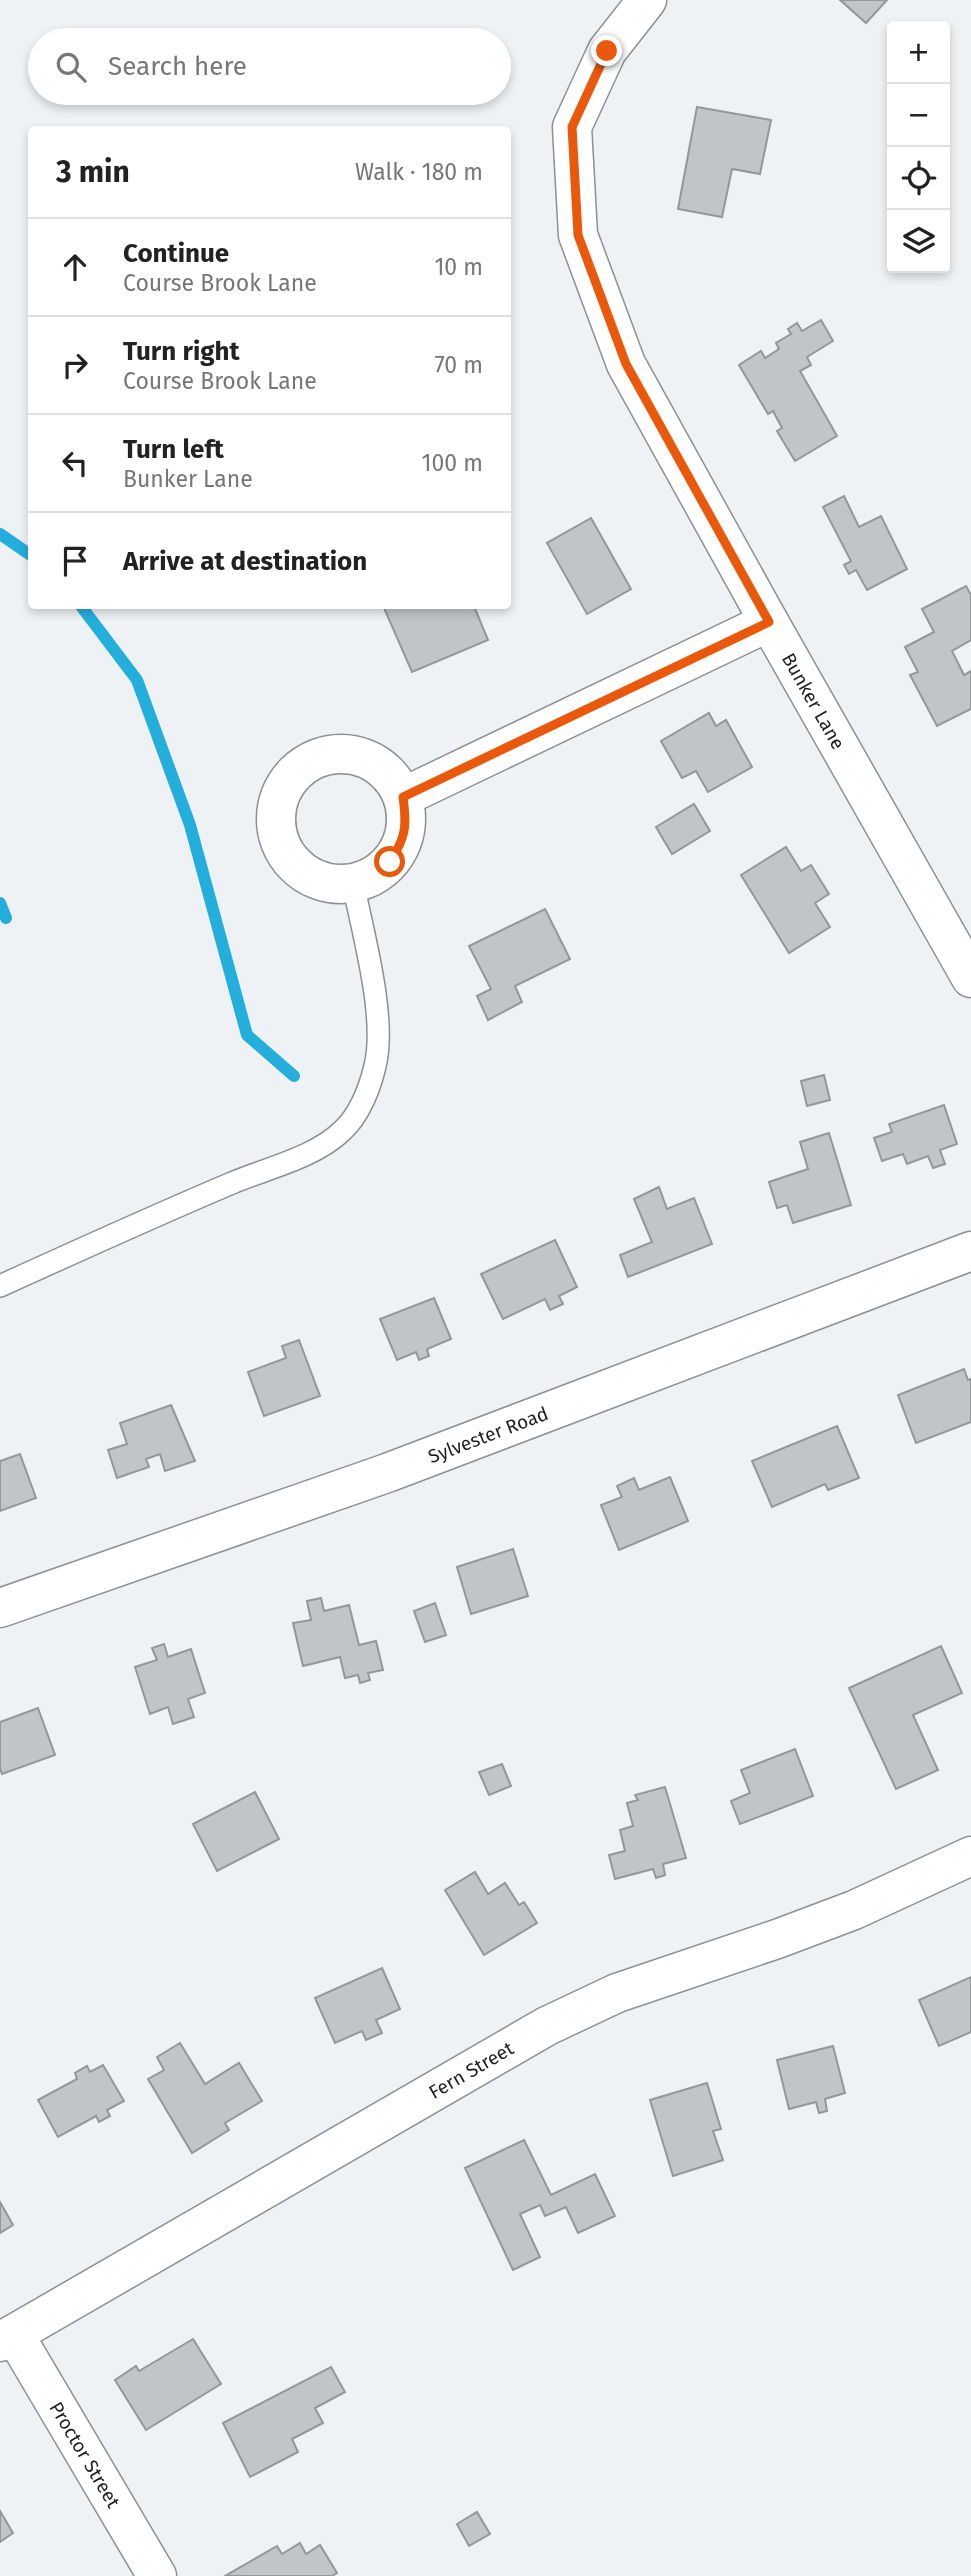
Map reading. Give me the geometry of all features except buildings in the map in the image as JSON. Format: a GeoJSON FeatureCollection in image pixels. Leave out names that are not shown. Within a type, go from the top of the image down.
{"type":"FeatureCollection","features":[{"type":"Feature","properties":{"kind":"street","name":"Bunker Lane"},"geometry":{"type":"LineString","coordinates":[[647,0],[607,51],[572,127],[578,235],[626,364],[971,978]]}},
{"type":"Feature","properties":{"kind":"street"},"geometry":{"type":"LineString","coordinates":[[403,797],[769,622]]}},
{"type":"Feature","properties":{"kind":"street"},"geometry":{"type":"LineString","coordinates":[[337,753],[359,755],[376,763],[389,774],[403,797],[406,823],[402,843],[390,862],[376,874],[353,883],[332,884],[313,878],[289,859],[279,842],[277,804],[286,784],[301,768],[316,758],[337,753]]}},
{"type":"Feature","properties":{"kind":"street","name":"Sylvester Road"},"geometry":{"type":"LineString","coordinates":[[0,1608],[387,1473],[971,1251]]}},
{"type":"Feature","properties":{"kind":"street","name":"Fern Street"},"geometry":{"type":"LineString","coordinates":[[7,2338],[547,2026],[617,1993],[854,1910],[971,1856]]}},
{"type":"Feature","properties":{"kind":"street","name":"Proctor Street"},"geometry":{"type":"LineString","coordinates":[[7,2338],[156,2576]]}},
{"type":"Feature","properties":{"kind":"lane"},"geometry":{"type":"LineString","coordinates":[[0,1286],[130,1226],[310,1152],[343,1131],[365,1098],[376,1065],[380,1030],[353,883]]}},
{"type":"Feature","properties":{"kind":"waterway"},"geometry":{"type":"LineString","coordinates":[[0,534],[28,553]]}},
{"type":"Feature","properties":{"kind":"waterway"},"geometry":{"type":"LineString","coordinates":[[83,609],[137,680],[190,825],[247,1035],[294,1076]]}},
{"type":"Feature","properties":{"kind":"waterway"},"geometry":{"type":"LineString","coordinates":[[0,903],[6,918]]}},
{"type":"Feature","properties":{"kind":"route"},"geometry":{"type":"LineString","coordinates":[[390,862],[402,843],[406,823],[403,797],[769,622],[626,364],[578,235],[572,127],[607,51]]}}]}
